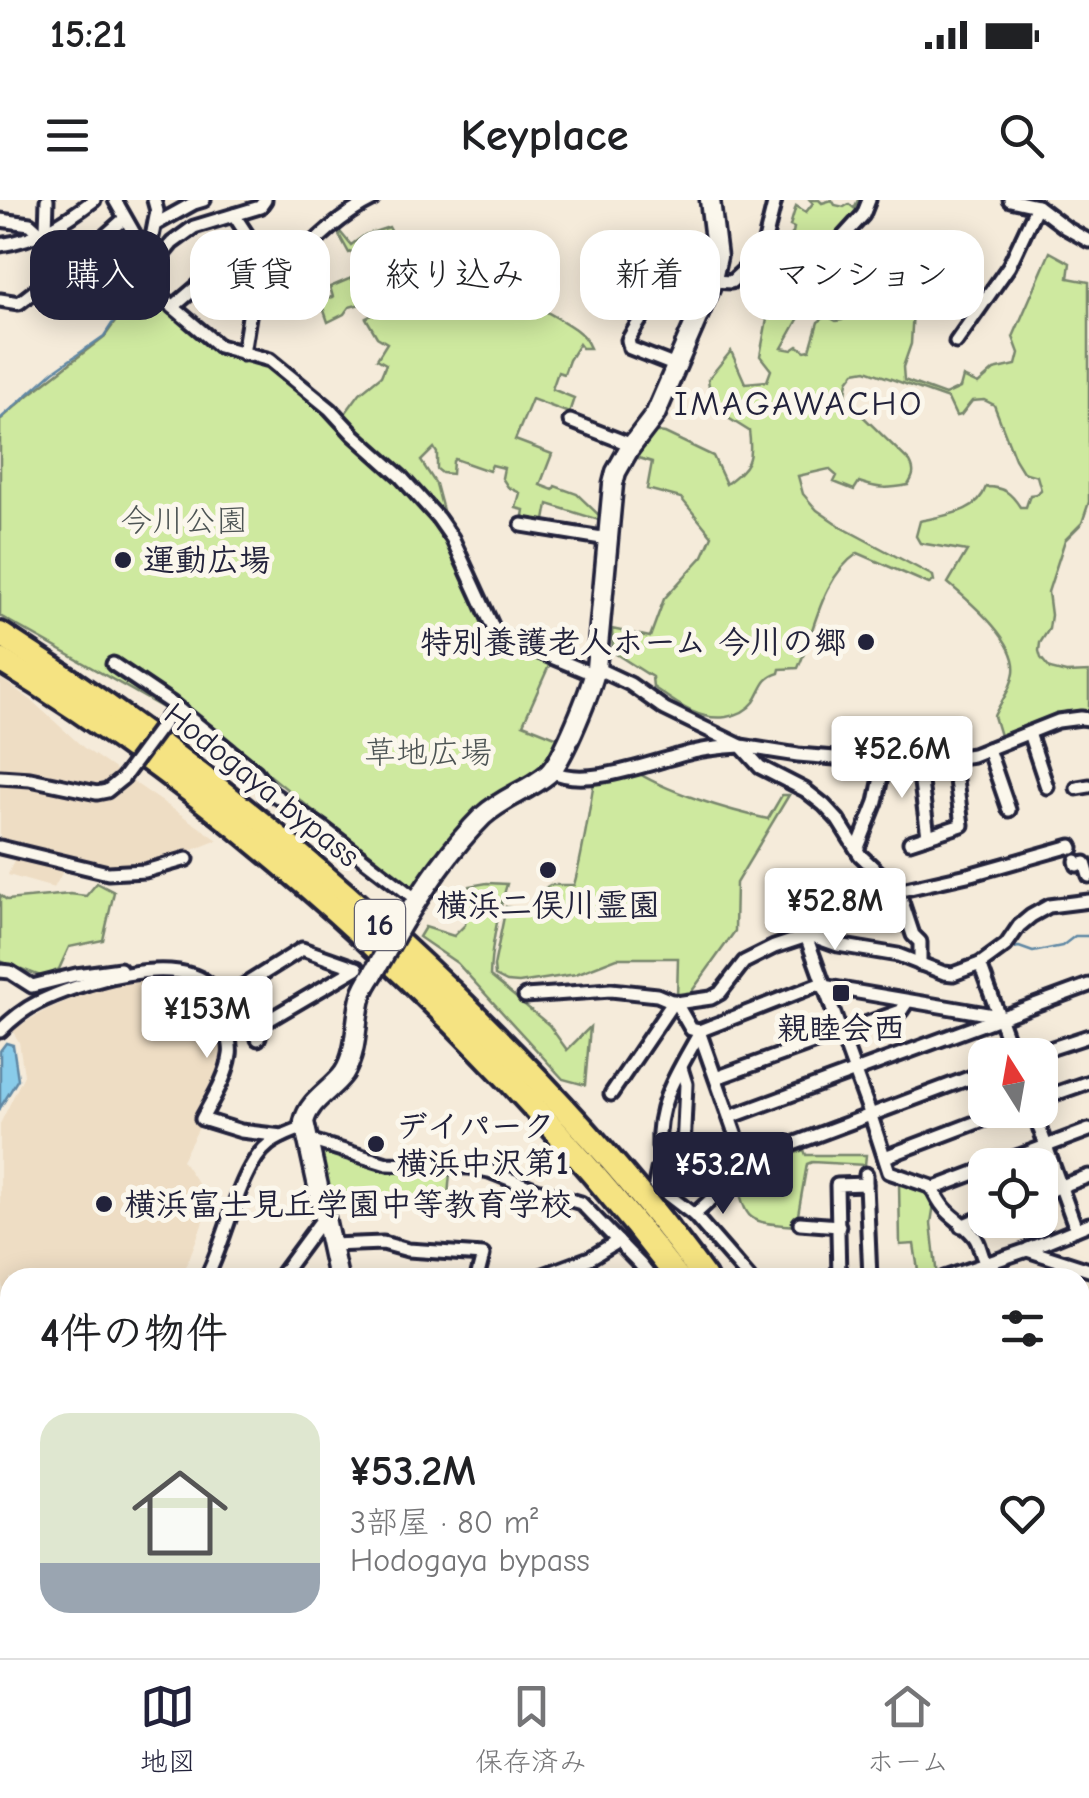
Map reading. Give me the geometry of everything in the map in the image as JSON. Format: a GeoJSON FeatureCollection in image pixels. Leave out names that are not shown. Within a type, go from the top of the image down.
{"type":"FeatureCollection","features":[{"type":"Feature","properties":{"kind":"highway","name":"Hodogaya bypass"},"geometry":{"type":"LineString","coordinates":[[0,634],[118,712],[220,788],[406,948],[556,1098],[629,1181],[697,1268]]}},
{"type":"Feature","properties":{"kind":"highway","name":"Hodogaya bypass"},"geometry":{"type":"LineString","coordinates":[[0,660],[123,742],[210,807],[369,942],[509,1082],[596,1178],[670,1268]]}},
{"type":"Feature","properties":{"kind":"street"},"geometry":{"type":"LineString","coordinates":[[43,230],[48,200]]}},
{"type":"Feature","properties":{"kind":"street"},"geometry":{"type":"LineString","coordinates":[[74,215],[77,200]]}},
{"type":"Feature","properties":{"kind":"street"},"geometry":{"type":"LineString","coordinates":[[46,230],[60,225],[94,200]]}},
{"type":"Feature","properties":{"kind":"street"},"geometry":{"type":"LineString","coordinates":[[114,200],[131,230]]}},
{"type":"Feature","properties":{"kind":"street"},"geometry":{"type":"LineString","coordinates":[[154,200],[155,230]]}},
{"type":"Feature","properties":{"kind":"street"},"geometry":{"type":"LineString","coordinates":[[156,224],[204,200]]}},
{"type":"Feature","properties":{"kind":"street"},"geometry":{"type":"LineString","coordinates":[[170,245],[194,227],[260,207],[265,200]]}},
{"type":"Feature","properties":{"kind":"street"},"geometry":{"type":"LineString","coordinates":[[243,354],[250,310],[298,274],[299,260],[347,215],[372,200]]}},
{"type":"Feature","properties":{"kind":"street"},"geometry":{"type":"LineString","coordinates":[[710,200],[714,230]]}},
{"type":"Feature","properties":{"kind":"street"},"geometry":{"type":"LineString","coordinates":[[720,284],[730,282],[762,254],[775,200]]}},
{"type":"Feature","properties":{"kind":"street"},"geometry":{"type":"LineString","coordinates":[[849,230],[863,215],[869,200]]}},
{"type":"Feature","properties":{"kind":"street"},"geometry":{"type":"LineString","coordinates":[[1010,200],[1036,206],[1089,241]]}},
{"type":"Feature","properties":{"kind":"street"},"geometry":{"type":"LineString","coordinates":[[956,342],[1009,266],[1036,206]]}},
{"type":"Feature","properties":{"kind":"street"},"geometry":{"type":"LineString","coordinates":[[173,308],[206,278],[256,250],[234,215]]}},
{"type":"Feature","properties":{"kind":"street"},"geometry":{"type":"LineString","coordinates":[[0,300],[19,303],[124,218]]}},
{"type":"Feature","properties":{"kind":"street"},"geometry":{"type":"LineString","coordinates":[[0,220],[30,224],[41,230]]}},
{"type":"Feature","properties":{"kind":"street"},"geometry":{"type":"LineString","coordinates":[[1,250],[30,238]]}},
{"type":"Feature","properties":{"kind":"street"},"geometry":{"type":"LineString","coordinates":[[170,305],[220,346],[270,360],[330,408],[413,490],[452,538],[496,634],[630,684],[679,716],[741,746],[760,766],[824,805],[856,850],[897,891],[913,935],[920,942],[920,964]]}},
{"type":"Feature","properties":{"kind":"street"},"geometry":{"type":"LineString","coordinates":[[640,320],[628,340],[630,348],[676,366]]}},
{"type":"Feature","properties":{"kind":"street"},"geometry":{"type":"LineString","coordinates":[[336,1268],[305,1133],[306,1114],[346,1068],[367,973],[447,855],[481,818],[552,770],[595,671],[616,472],[655,415],[696,320]]}},
{"type":"Feature","properties":{"kind":"street"},"geometry":{"type":"LineString","coordinates":[[570,420],[632,445]]}},
{"type":"Feature","properties":{"kind":"street"},"geometry":{"type":"LineString","coordinates":[[522,525],[608,539]]}},
{"type":"Feature","properties":{"kind":"street"},"geometry":{"type":"LineString","coordinates":[[112,664],[256,772],[272,793],[417,900]]}},
{"type":"Feature","properties":{"kind":"street"},"geometry":{"type":"LineString","coordinates":[[0,777],[30,779],[97,794],[123,778],[174,710]]}},
{"type":"Feature","properties":{"kind":"street"},"geometry":{"type":"LineString","coordinates":[[552,770],[568,778],[599,776],[698,750],[741,746],[798,756],[884,762],[953,758],[988,749],[1058,720],[1089,719]]}},
{"type":"Feature","properties":{"kind":"street"},"geometry":{"type":"LineString","coordinates":[[1029,734],[1046,787]]}},
{"type":"Feature","properties":{"kind":"street"},"geometry":{"type":"LineString","coordinates":[[988,749],[1009,810]]}},
{"type":"Feature","properties":{"kind":"street"},"geometry":{"type":"LineString","coordinates":[[910,842],[962,824],[953,758]]}},
{"type":"Feature","properties":{"kind":"street"},"geometry":{"type":"LineString","coordinates":[[918,760],[928,836]]}},
{"type":"Feature","properties":{"kind":"street"},"geometry":{"type":"LineString","coordinates":[[856,850],[876,802],[884,762]]}},
{"type":"Feature","properties":{"kind":"street"},"geometry":{"type":"LineString","coordinates":[[897,891],[1071,846],[1077,865],[1085,863],[1089,876]]}},
{"type":"Feature","properties":{"kind":"street"},"geometry":{"type":"LineString","coordinates":[[0,847],[108,873],[145,871],[187,860]]}},
{"type":"Feature","properties":{"kind":"street"},"geometry":{"type":"LineString","coordinates":[[782,878],[808,935],[889,1172],[932,1189],[945,1212],[977,1239],[980,1256],[987,1265]]}},
{"type":"Feature","properties":{"kind":"street"},"geometry":{"type":"LineString","coordinates":[[525,996],[611,990],[657,995],[675,1002],[711,998],[720,993],[744,962],[774,946],[808,935],[838,945],[898,955],[953,974],[980,964],[1006,945],[1019,926],[1048,906],[1089,901]]}},
{"type":"Feature","properties":{"kind":"street"},"geometry":{"type":"LineString","coordinates":[[265,1022],[243,986],[302,950],[367,973]]}},
{"type":"Feature","properties":{"kind":"street"},"geometry":{"type":"LineString","coordinates":[[980,964],[1007,1038]]}},
{"type":"Feature","properties":{"kind":"street"},"geometry":{"type":"LineString","coordinates":[[0,972],[10,972],[32,986],[106,970],[158,970],[197,976],[217,992],[231,1050],[202,1119],[282,1136],[305,1133],[387,1164],[489,1171],[580,1203],[642,1268]]}},
{"type":"Feature","properties":{"kind":"street"},"geometry":{"type":"LineString","coordinates":[[0,1031],[36,1003],[106,978],[158,970]]}},
{"type":"Feature","properties":{"kind":"street"},"geometry":{"type":"LineString","coordinates":[[258,1039],[265,1022],[367,973]]}},
{"type":"Feature","properties":{"kind":"street"},"geometry":{"type":"LineString","coordinates":[[684,1148],[661,1149],[659,1118],[673,1078],[700,1032],[818,985],[999,1016]]}},
{"type":"Feature","properties":{"kind":"street"},"geometry":{"type":"LineString","coordinates":[[730,1117],[1089,985]]}},
{"type":"Feature","properties":{"kind":"street"},"geometry":{"type":"LineString","coordinates":[[675,1002],[691,1029],[700,1032]]}},
{"type":"Feature","properties":{"kind":"street"},"geometry":{"type":"LineString","coordinates":[[610,1094],[675,1002]]}},
{"type":"Feature","properties":{"kind":"street"},"geometry":{"type":"LineString","coordinates":[[716,1078],[901,1011],[906,1002]]}},
{"type":"Feature","properties":{"kind":"street"},"geometry":{"type":"LineString","coordinates":[[700,1032],[746,1162],[968,1079]]}},
{"type":"Feature","properties":{"kind":"street"},"geometry":{"type":"LineString","coordinates":[[1058,1046],[1089,1036]]}},
{"type":"Feature","properties":{"kind":"street"},"geometry":{"type":"LineString","coordinates":[[680,1068],[686,1084],[682,1172]]}},
{"type":"Feature","properties":{"kind":"street"},"geometry":{"type":"LineString","coordinates":[[1058,1093],[1089,1082]]}},
{"type":"Feature","properties":{"kind":"street"},"geometry":{"type":"LineString","coordinates":[[885,1164],[968,1128]]}},
{"type":"Feature","properties":{"kind":"street"},"geometry":{"type":"LineString","coordinates":[[977,1268],[1083,1227],[1061,1186],[1040,1128]]}},
{"type":"Feature","properties":{"kind":"street"},"geometry":{"type":"LineString","coordinates":[[1038,1148],[1089,1130]]}},
{"type":"Feature","properties":{"kind":"street"},"geometry":{"type":"LineString","coordinates":[[211,1268],[248,1171],[263,1148],[282,1136]]}},
{"type":"Feature","properties":{"kind":"street"},"geometry":{"type":"LineString","coordinates":[[658,1170],[655,1185],[694,1215],[740,1268]]}},
{"type":"Feature","properties":{"kind":"street"},"geometry":{"type":"LineString","coordinates":[[932,1189],[968,1175]]}},
{"type":"Feature","properties":{"kind":"street"},"geometry":{"type":"LineString","coordinates":[[1058,1187],[1089,1176]]}},
{"type":"Feature","properties":{"kind":"street"},"geometry":{"type":"LineString","coordinates":[[840,1268],[837,1185],[866,1179],[870,1268]]}},
{"type":"Feature","properties":{"kind":"street"},"geometry":{"type":"LineString","coordinates":[[694,1215],[726,1186]]}},
{"type":"Feature","properties":{"kind":"street"},"geometry":{"type":"LineString","coordinates":[[286,1268],[324,1217]]}},
{"type":"Feature","properties":{"kind":"street"},"geometry":{"type":"LineString","coordinates":[[800,1223],[839,1226]]}},
{"type":"Feature","properties":{"kind":"street"},"geometry":{"type":"LineString","coordinates":[[961,1226],[968,1223]]}},
{"type":"Feature","properties":{"kind":"street"},"geometry":{"type":"LineString","coordinates":[[563,1268],[618,1241]]}},
{"type":"Feature","properties":{"kind":"street"},"geometry":{"type":"LineString","coordinates":[[331,1245],[383,1244],[408,1250],[483,1255],[480,1268]]}},
{"type":"Feature","properties":{"kind":"street"},"geometry":{"type":"LineString","coordinates":[[1027,1250],[1083,1268]]}},
{"type":"Feature","properties":{"kind":"street"},"geometry":{"type":"LineString","coordinates":[[1062,1268],[1064,1262]]}},
{"type":"Feature","properties":{"kind":"shaded area"},"geometry":{"type":"Polygon","coordinates":[[[0,678],[84,748],[218,840],[132,868],[66,866],[54,888],[8,875],[20,845],[0,843],[0,678]]]}},
{"type":"Feature","properties":{"kind":"shaded area"},"geometry":{"type":"Polygon","coordinates":[[[187,978],[208,986],[219,1003],[226,1049],[221,1071],[202,1122],[182,1160],[201,1188],[207,1212],[185,1268],[0,1268],[0,1124],[24,1075],[19,1042],[12,1030],[46,1010],[125,981],[187,978]]]}},
{"type":"Feature","properties":{"kind":"green space"},"geometry":{"type":"Polygon","coordinates":[[[810,200],[832,200],[835,205],[849,204],[854,208],[858,200],[864,200],[843,230],[794,230],[790,226],[796,206],[806,212],[813,203],[810,200]]]}},
{"type":"Feature","properties":{"kind":"green space"},"geometry":{"type":"Polygon","coordinates":[[[336,229],[350,244],[350,253],[336,229]]]}},
{"type":"Feature","properties":{"kind":"green space"},"geometry":{"type":"Polygon","coordinates":[[[1050,252],[1070,263],[1068,278],[1089,282],[1089,502],[1082,523],[1065,540],[1048,592],[1049,629],[1039,651],[1050,669],[1089,672],[1089,713],[1067,711],[1001,739],[994,716],[1013,678],[1008,648],[991,623],[948,583],[967,551],[920,543],[916,536],[920,521],[967,508],[982,496],[986,487],[1006,492],[1020,507],[1026,507],[1030,495],[1041,490],[1037,476],[1023,472],[1015,459],[994,405],[984,400],[972,401],[956,416],[948,399],[866,370],[855,372],[848,381],[845,399],[910,462],[912,479],[908,485],[889,488],[859,482],[854,490],[834,482],[837,476],[829,469],[798,476],[803,494],[817,510],[843,528],[933,576],[934,581],[929,584],[858,553],[845,564],[827,591],[798,668],[780,669],[766,681],[751,705],[730,716],[716,718],[688,709],[653,687],[652,677],[613,652],[612,629],[650,637],[664,599],[703,556],[712,536],[681,498],[647,489],[652,462],[632,456],[651,431],[665,433],[713,456],[726,484],[750,456],[749,431],[712,408],[708,379],[731,351],[745,383],[767,381],[771,370],[760,356],[767,320],[798,320],[782,348],[792,350],[798,346],[805,351],[810,350],[821,320],[912,320],[904,380],[945,395],[960,388],[963,377],[978,384],[994,370],[1016,365],[1019,353],[1013,337],[1050,252]]]}},
{"type":"Feature","properties":{"kind":"green space"},"geometry":{"type":"Polygon","coordinates":[[[350,279],[350,307],[328,322],[333,297],[330,287],[350,279]]]}},
{"type":"Feature","properties":{"kind":"green space","name":"今川公園"},"geometry":{"type":"Polygon","coordinates":[[[170,306],[210,345],[270,362],[423,508],[450,543],[494,640],[551,661],[523,724],[563,740],[551,763],[412,892],[176,698],[167,710],[0,616],[0,420],[105,336],[116,320],[170,320],[170,306]]]}},
{"type":"Feature","properties":{"kind":"green space"},"geometry":{"type":"Polygon","coordinates":[[[367,320],[560,320],[575,329],[590,348],[579,344],[564,374],[558,372],[552,389],[574,398],[569,413],[532,399],[515,440],[552,454],[540,485],[577,494],[602,521],[548,504],[544,526],[522,522],[524,510],[516,508],[520,493],[508,487],[502,478],[504,468],[492,465],[489,471],[455,459],[452,474],[442,473],[437,469],[434,448],[421,461],[436,484],[445,518],[344,415],[360,393],[381,376],[386,364],[377,359],[387,343],[377,337],[367,320]]]}},
{"type":"Feature","properties":{"kind":"green space"},"geometry":{"type":"Polygon","coordinates":[[[632,769],[679,792],[768,819],[782,795],[789,795],[736,883],[735,931],[687,998],[677,998],[678,958],[617,958],[576,974],[519,983],[495,976],[506,907],[520,909],[542,901],[542,890],[550,885],[574,885],[594,782],[632,769]]]}},
{"type":"Feature","properties":{"kind":"green space"},"geometry":{"type":"Polygon","coordinates":[[[97,883],[114,892],[103,940],[69,947],[59,969],[43,977],[0,961],[0,895],[7,900],[86,896],[97,883]]]}},
{"type":"Feature","properties":{"kind":"green space"},"geometry":{"type":"Polygon","coordinates":[[[507,884],[490,976],[549,1025],[567,1050],[590,1027],[585,1085],[563,1079],[457,963],[419,937],[425,927],[454,936],[465,925],[470,886],[507,884]]]}},
{"type":"Feature","properties":{"kind":"green space"},"geometry":{"type":"Polygon","coordinates":[[[313,1146],[392,1170],[450,1173],[447,1208],[420,1208],[324,1192],[313,1146]]]}},
{"type":"Feature","properties":{"kind":"green space"},"geometry":{"type":"Polygon","coordinates":[[[804,1150],[806,1155],[866,1155],[865,1165],[807,1164],[796,1226],[751,1217],[742,1202],[735,1173],[804,1150]]]}},
{"type":"Feature","properties":{"kind":"green space"},"geometry":{"type":"Polygon","coordinates":[[[899,1182],[927,1190],[934,1204],[931,1223],[936,1268],[918,1268],[914,1244],[900,1245],[899,1182]]]}},
{"type":"Feature","properties":{"kind":"water"},"geometry":{"type":"Polygon","coordinates":[[[6,1043],[13,1045],[18,1079],[0,1108],[0,1051],[6,1043]]]}},
{"type":"Feature","properties":{"kind":"waterway"},"geometry":{"type":"LineString","coordinates":[[0,419],[54,371],[104,336],[114,320]]}},
{"type":"Feature","properties":{"kind":"waterway"},"geometry":{"type":"LineString","coordinates":[[1009,949],[1019,947],[1033,952],[1062,946],[1075,936],[1089,936]]}},
{"type":"Feature","properties":{"kind":"place","name":"運動広場"},"geometry":{"type":"Point","coordinates":[123,560]}},
{"type":"Feature","properties":{"kind":"place","name":"特別養護老人ホーム 今川の郷"},"geometry":{"type":"Point","coordinates":[866,642]}},
{"type":"Feature","properties":{"kind":"place","name":"横浜二俣川霊園"},"geometry":{"type":"Point","coordinates":[548,870]}},
{"type":"Feature","properties":{"kind":"place","name":"親睦会西"},"geometry":{"type":"Point","coordinates":[841,993]}},
{"type":"Feature","properties":{"kind":"place","name":"デイパーク 横浜中沢第1"},"geometry":{"type":"Point","coordinates":[376,1144]}},
{"type":"Feature","properties":{"kind":"place","name":"横浜富士見丘学園中等教育学校"},"geometry":{"type":"Point","coordinates":[104,1204]}},
{"type":"Feature","properties":{"kind":"district","name":"IMAGAWACHO"},"geometry":{"type":"Point","coordinates":[799,403]}},
{"type":"Feature","properties":{"kind":"park label","name":"草地広場"},"geometry":{"type":"Point","coordinates":[428,752]}}]}
